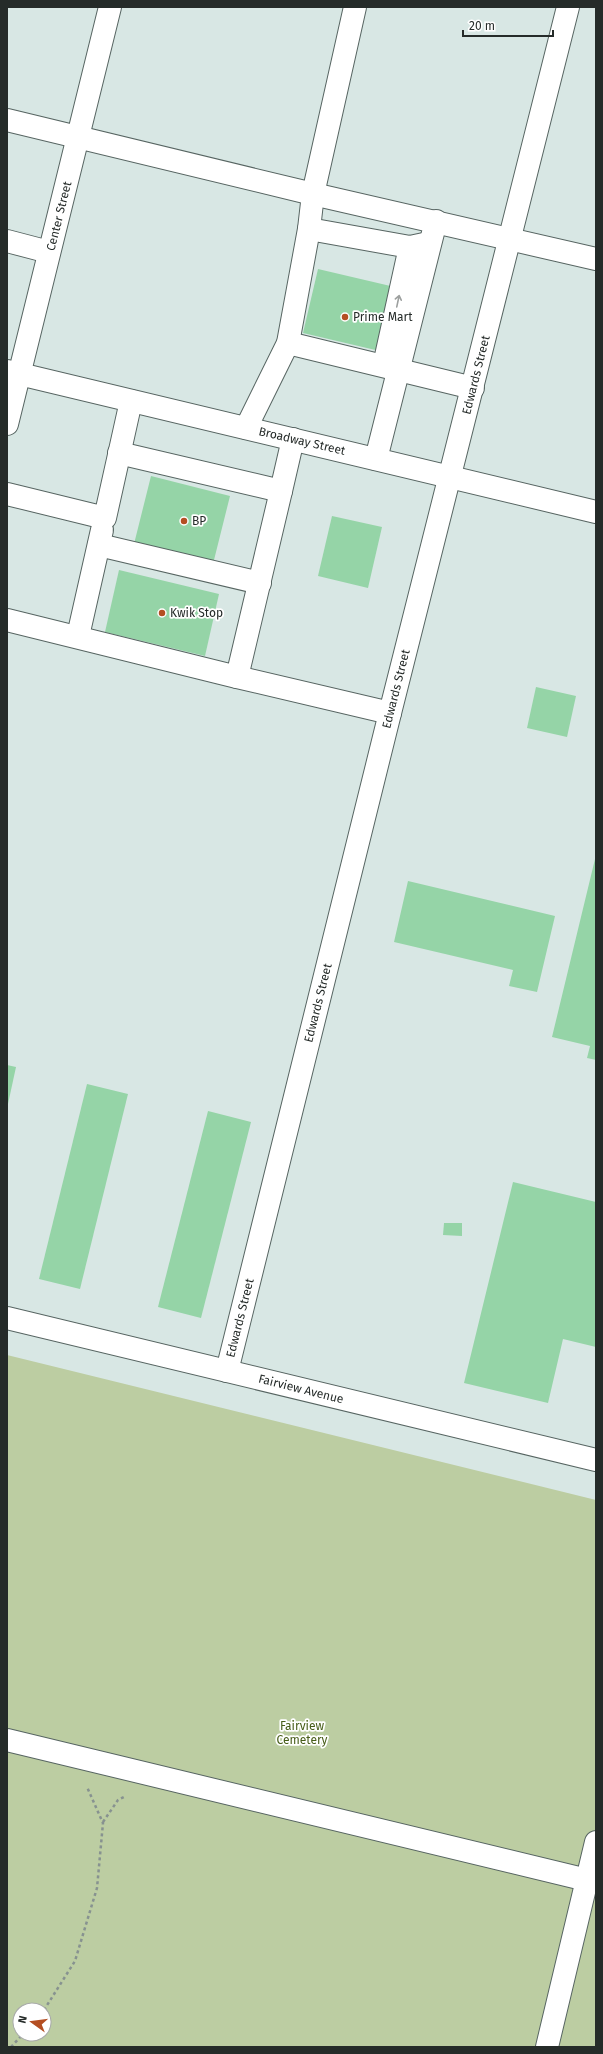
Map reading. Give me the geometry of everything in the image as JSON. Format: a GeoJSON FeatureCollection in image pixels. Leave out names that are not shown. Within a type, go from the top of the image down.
{"type":"FeatureCollection","features":[{"type":"Feature","properties":{"kind":"street","name":"Center Street"},"geometry":{"type":"LineString","coordinates":[[7,424],[13,373],[49,252],[110,7]]}},
{"type":"Feature","properties":{"kind":"street"},"geometry":{"type":"LineString","coordinates":[[246,428],[288,343],[309,229],[313,194],[355,7]]}},
{"type":"Feature","properties":{"kind":"street","name":"Edwards Street"},"geometry":{"type":"LineString","coordinates":[[227,1371],[390,713],[568,7]]}},
{"type":"Feature","properties":{"kind":"street"},"geometry":{"type":"LineString","coordinates":[[7,120],[313,194],[436,221],[596,259]]}},
{"type":"Feature","properties":{"kind":"street"},"geometry":{"type":"LineString","coordinates":[[376,459],[391,368],[419,245],[436,221]]}},
{"type":"Feature","properties":{"kind":"street"},"geometry":{"type":"LineString","coordinates":[[309,229],[419,245]]}},
{"type":"Feature","properties":{"kind":"street"},"geometry":{"type":"LineString","coordinates":[[7,241],[49,252]]}},
{"type":"Feature","properties":{"kind":"street"},"geometry":{"type":"LineString","coordinates":[[288,343],[473,388]]}},
{"type":"Feature","properties":{"kind":"street","name":"Broadway Street"},"geometry":{"type":"LineString","coordinates":[[13,373],[596,512]]}},
{"type":"Feature","properties":{"kind":"street"},"geometry":{"type":"LineString","coordinates":[[78,636],[131,401]]}},
{"type":"Feature","properties":{"kind":"street"},"geometry":{"type":"LineString","coordinates":[[237,677],[260,583],[292,439]]}},
{"type":"Feature","properties":{"kind":"street"},"geometry":{"type":"LineString","coordinates":[[119,454],[281,491]]}},
{"type":"Feature","properties":{"kind":"street"},"geometry":{"type":"LineString","coordinates":[[7,494],[105,518]]}},
{"type":"Feature","properties":{"kind":"street"},"geometry":{"type":"LineString","coordinates":[[99,545],[260,583]]}},
{"type":"Feature","properties":{"kind":"street"},"geometry":{"type":"LineString","coordinates":[[7,620],[78,636],[237,677],[390,713]]}},
{"type":"Feature","properties":{"kind":"street","name":"Fairview Avenue"},"geometry":{"type":"LineString","coordinates":[[7,1318],[596,1460]]}},
{"type":"Feature","properties":{"kind":"street"},"geometry":{"type":"LineString","coordinates":[[7,1740],[587,1880]]}},
{"type":"Feature","properties":{"kind":"street"},"geometry":{"type":"LineString","coordinates":[[547,2047],[596,1842]]}},
{"type":"Feature","properties":{"kind":"path"},"geometry":{"type":"LineString","coordinates":[[49,2002],[76,1961],[97,1888],[103,1823],[80,1772],[55,1752]]}},
{"type":"Feature","properties":{"kind":"green space","name":"Fairview Cemetery"},"geometry":{"type":"Polygon","coordinates":[[[7,1355],[596,1500],[596,2047],[7,2047],[7,1355]]]}},
{"type":"Feature","properties":{"kind":"building"},"geometry":{"type":"Polygon","coordinates":[[[318,269],[399,288],[384,352],[303,333],[318,269]]]}},
{"type":"Feature","properties":{"kind":"building"},"geometry":{"type":"Polygon","coordinates":[[[151,476],[230,496],[213,564],[134,544],[151,476]]]}},
{"type":"Feature","properties":{"kind":"building"},"geometry":{"type":"Polygon","coordinates":[[[332,516],[382,527],[368,588],[318,576],[332,516]]]}},
{"type":"Feature","properties":{"kind":"building","name":"Kwik Stop"},"geometry":{"type":"Polygon","coordinates":[[[119,570],[219,594],[205,656],[105,632],[119,570]]]}},
{"type":"Feature","properties":{"kind":"building"},"geometry":{"type":"Polygon","coordinates":[[[536,687],[576,696],[567,737],[527,728],[536,687]]]}},
{"type":"Feature","properties":{"kind":"building"},"geometry":{"type":"Polygon","coordinates":[[[595,859],[596,1060],[587,1058],[590,1046],[552,1037],[595,859]]]}},
{"type":"Feature","properties":{"kind":"building"},"geometry":{"type":"Polygon","coordinates":[[[408,881],[555,916],[537,992],[509,986],[513,970],[394,942],[408,881]]]}},
{"type":"Feature","properties":{"kind":"building"},"geometry":{"type":"Polygon","coordinates":[[[7,1065],[16,1067],[8,1104],[7,1104],[7,1065]]]}},
{"type":"Feature","properties":{"kind":"building"},"geometry":{"type":"Polygon","coordinates":[[[87,1084],[128,1094],[80,1289],[39,1279],[87,1084]]]}},
{"type":"Feature","properties":{"kind":"building"},"geometry":{"type":"Polygon","coordinates":[[[208,1111],[251,1122],[201,1318],[158,1307],[208,1111]]]}},
{"type":"Feature","properties":{"kind":"building"},"geometry":{"type":"Polygon","coordinates":[[[513,1182],[596,1202],[596,1347],[563,1339],[548,1403],[464,1383],[513,1182]]]}},
{"type":"Feature","properties":{"kind":"building"},"geometry":{"type":"Polygon","coordinates":[[[444,1223],[462,1223],[462,1236],[443,1235],[444,1223]]]}},
{"type":"Feature","properties":{"kind":"place","name":"Prime Mart"},"geometry":{"type":"Point","coordinates":[345,317]}},
{"type":"Feature","properties":{"kind":"place","name":"BP"},"geometry":{"type":"Point","coordinates":[184,521]}},
{"type":"Feature","properties":{"kind":"place","name":"Kwik Stop"},"geometry":{"type":"Point","coordinates":[162,613]}}]}
